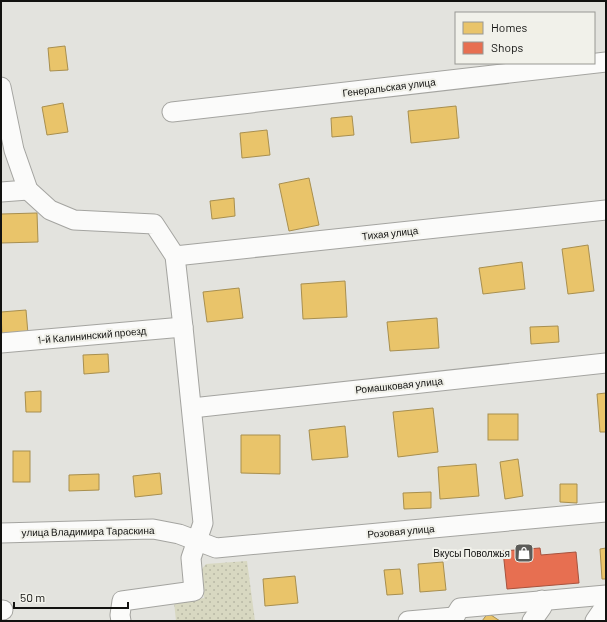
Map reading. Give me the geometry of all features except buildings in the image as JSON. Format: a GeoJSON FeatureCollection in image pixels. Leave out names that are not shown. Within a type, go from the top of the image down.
{"type":"FeatureCollection","features":[{"type":"Feature","properties":{"kind":"street","name":"Генеральская улица"},"geometry":{"type":"LineString","coordinates":[[595,63],[606,62]]}},
{"type":"Feature","properties":{"kind":"street","name":"Генеральская улица"},"geometry":{"type":"LineString","coordinates":[[172,112],[589,64]]}},
{"type":"Feature","properties":{"kind":"street"},"geometry":{"type":"LineString","coordinates":[[1,87],[14,150],[28,190],[50,210],[74,220],[154,224],[175,256],[203,524],[191,558],[194,591],[122,601],[120,621]]}},
{"type":"Feature","properties":{"kind":"street"},"geometry":{"type":"LineString","coordinates":[[1,192],[28,190]]}},
{"type":"Feature","properties":{"kind":"street","name":"Тихая улица"},"geometry":{"type":"LineString","coordinates":[[175,256],[606,210]]}},
{"type":"Feature","properties":{"kind":"street","name":"1-й Калининский проезд"},"geometry":{"type":"LineString","coordinates":[[1,343],[183,327]]}},
{"type":"Feature","properties":{"kind":"street","name":"Ромашковая улица"},"geometry":{"type":"LineString","coordinates":[[192,408],[606,363]]}},
{"type":"Feature","properties":{"kind":"street","name":"Розовая улица"},"geometry":{"type":"LineString","coordinates":[[197,540],[216,548],[606,512]]}},
{"type":"Feature","properties":{"kind":"street","name":"улица Владимира Тараскина"},"geometry":{"type":"LineString","coordinates":[[1,533],[153,529],[179,534],[197,540]]}},
{"type":"Feature","properties":{"kind":"street"},"geometry":{"type":"LineString","coordinates":[[408,621],[453,619],[460,608],[606,595]]}},
{"type":"Feature","properties":{"kind":"street"},"geometry":{"type":"LineString","coordinates":[[532,621],[542,607],[542,600]]}},
{"type":"Feature","properties":{"kind":"street"},"geometry":{"type":"LineString","coordinates":[[595,621],[606,605]]}},
{"type":"Feature","properties":{"kind":"green space"},"geometry":{"type":"Polygon","coordinates":[[[247,561],[255,621],[176,621],[174,602],[204,598],[200,571],[206,564],[247,561]]]}},
{"type":"Feature","properties":{"kind":"place","name":"Вкусы Поволжья"},"geometry":{"type":"Point","coordinates":[524,553]}}]}
